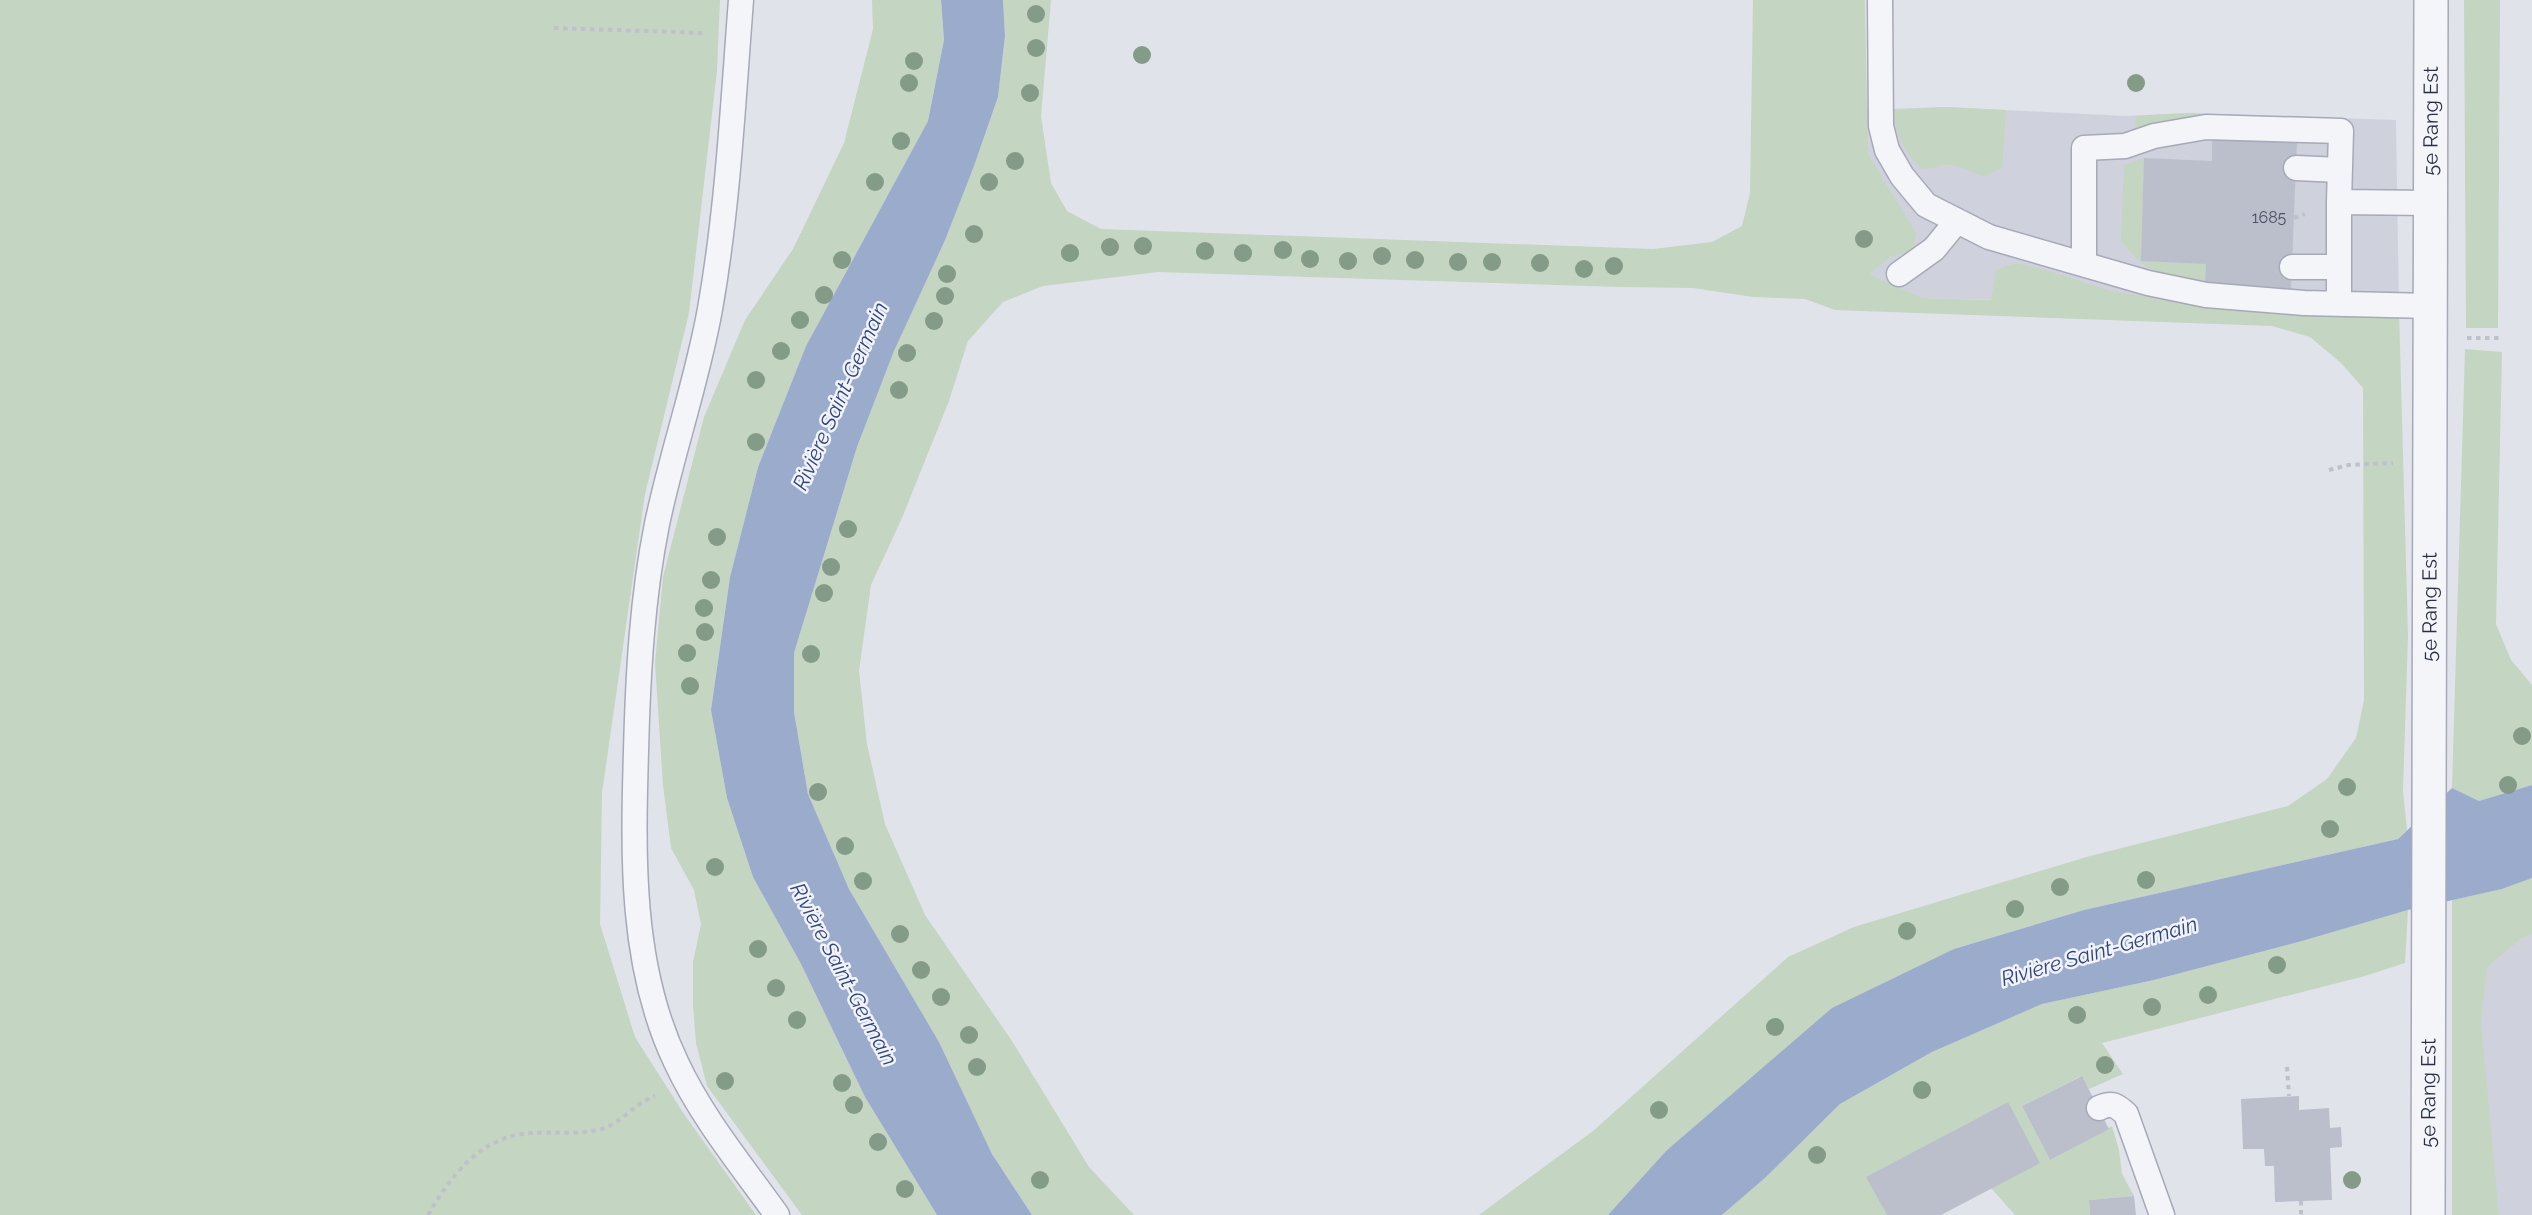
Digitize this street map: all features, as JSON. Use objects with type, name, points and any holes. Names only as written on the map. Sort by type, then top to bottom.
[{"type":"street","name":"5e Rang Est","points":[[2428,1215],[2431,0]]},
{"type":"lane","points":[[741,0],[726,186],[710,308],[690,399],[658,522],[644,597],[638,683],[634,824],[639,924],[646,975],[674,1059],[712,1125],[777,1215]]},
{"type":"lane","points":[[1880,0],[1881,126],[1887,150],[1902,176],[1926,205],[1989,237],[2148,283],[2206,295],[2430,306]]},
{"type":"lane","points":[[2084,264],[2084,148],[2125,146],[2154,136],[2206,127],[2341,131],[2338,303]]},
{"type":"lane","points":[[2296,168],[2340,170]]},
{"type":"lane","points":[[2339,202],[2431,202]]},
{"type":"lane","points":[[1899,274],[1934,249],[1957,221]]},
{"type":"lane","points":[[2292,267],[2338,267]]},
{"type":"lane","points":[[2099,1108],[2110,1103],[2117,1105],[2126,1114],[2162,1215]]},
{"type":"path","points":[[554,28],[738,34]]},
{"type":"path","points":[[2329,470],[2348,465],[2430,461]]},
{"type":"path","points":[[2287,1066],[2289,1096]]},
{"type":"path","points":[[428,1215],[456,1171],[492,1142],[522,1133],[602,1129],[622,1117],[642,1100],[687,1084]]},
{"type":"path","points":[[2301,1201],[2301,1215]]},
{"type":"shaded area","points":[[1945,107],[2126,116],[2187,113],[2396,120],[2399,310],[1922,298],[1824,289],[1831,111]]},
{"type":"shaded area","points":[[2532,934],[2532,1215],[2452,1215],[2452,942],[2519,940]]},
{"type":"green space","points":[[0,0],[720,0],[717,71],[689,313],[645,494],[602,793],[600,924],[635,1037],[684,1114],[756,1215],[0,1215]]},
{"type":"green space","points":[[872,0],[941,0],[944,40],[928,121],[806,346],[758,467],[730,577],[711,710],[727,798],[753,877],[801,964],[865,1097],[937,1215],[802,1215],[707,1086],[696,1043],[693,1005],[693,962],[701,924],[694,890],[671,848],[663,785],[655,663],[663,577],[704,417],[745,320],[793,249],[844,143],[873,29]]},
{"type":"green space","points":[[1003,0],[1051,0],[1041,116],[1051,183],[1067,211],[1101,229],[1653,249],[1712,242],[1742,226],[1750,193],[1753,0],[1865,0],[1868,154],[1916,233],[1913,251],[1892,256],[1870,273],[1873,276],[1922,298],[1991,300],[1996,270],[2015,263],[2049,271],[2111,291],[2198,305],[2399,310],[2408,635],[2403,791],[2407,830],[2398,839],[2084,910],[1954,949],[1736,1092],[1666,1151],[1608,1215],[1479,1215],[1593,1131],[1788,957],[1854,927],[2090,856],[2288,806],[2327,779],[2356,738],[2364,700],[2363,388],[2341,363],[2310,337],[2272,326],[1835,310],[1805,299],[1753,297],[1693,288],[1158,272],[1043,286],[1003,302],[968,341],[949,401],[902,518],[871,585],[859,671],[867,744],[885,824],[925,915],[1012,1041],[1089,1167],[1134,1215],[1032,1215],[992,1154],[939,1042],[849,889],[808,794],[794,712],[794,653],[857,447],[894,351],[974,166],[998,97],[1005,36]]},
{"type":"green space","points":[[2464,0],[2500,0],[2498,328],[2466,328]]},
{"type":"green space","points":[[1945,107],[2006,110],[2002,168],[1983,177],[1951,165],[1922,169],[1915,162],[1901,142],[1893,110]]},
{"type":"green space","points":[[2187,113],[2232,115],[2185,123],[2135,127],[2136,116]]},
{"type":"green space","points":[[2144,158],[2141,261],[2206,264],[2205,285],[2158,272],[2140,261],[2121,241],[2124,165]]},
{"type":"green space","points":[[2465,349],[2502,352],[2496,624],[2511,660],[2532,685],[2532,785],[2479,801],[2452,788]]},
{"type":"green space","points":[[2532,878],[2532,934],[2519,940],[2487,967],[2481,1022],[2499,1215],[2452,1215],[2452,900],[2502,889]]},
{"type":"green space","points":[[2408,910],[2405,963],[2365,976],[2102,1043],[2123,1074],[2089,1089],[2081,1076],[2022,1106],[2050,1160],[2112,1126],[2119,1150],[2122,1174],[2134,1196],[2089,1200],[2090,1215],[2015,1215],[1991,1188],[2008,1102],[1867,1177],[1887,1215],[1722,1215],[1766,1177],[1840,1104],[1932,1052],[2042,1004],[2154,980]]},
{"type":"water","name":"Rivière Saint-Germain","points":[[941,0],[1003,0],[1005,36],[998,97],[945,240],[894,351],[857,447],[794,653],[794,712],[808,794],[849,889],[939,1042],[992,1154],[1032,1215],[937,1215],[865,1097],[801,964],[753,877],[727,798],[711,710],[730,577],[758,467],[806,346],[928,121],[944,40]]},
{"type":"water","name":"Rivière Saint-Germain","points":[[2532,785],[2532,878],[2502,889],[2408,910],[2154,980],[2042,1004],[1932,1052],[1840,1104],[1766,1177],[1722,1215],[1608,1215],[1666,1151],[1832,1008],[1954,949],[2084,910],[2398,839],[2452,788],[2479,801]]},
{"type":"building","points":[[2212,137],[2297,140],[2291,289],[2205,285],[2206,264],[2141,261],[2144,158],[2212,161]]},
{"type":"building","points":[[2082,1076],[2109,1129],[2050,1160],[2022,1106]]},
{"type":"building","points":[[2299,1096],[2299,1110],[2329,1108],[2330,1128],[2341,1127],[2342,1147],[2330,1148],[2332,1200],[2275,1202],[2274,1166],[2265,1166],[2264,1149],[2243,1149],[2241,1099]]},
{"type":"building","points":[[2008,1102],[2040,1163],[1941,1215],[1887,1215],[1866,1177]]},
{"type":"building","points":[[2134,1196],[2136,1215],[2090,1215],[2089,1200]]}]
